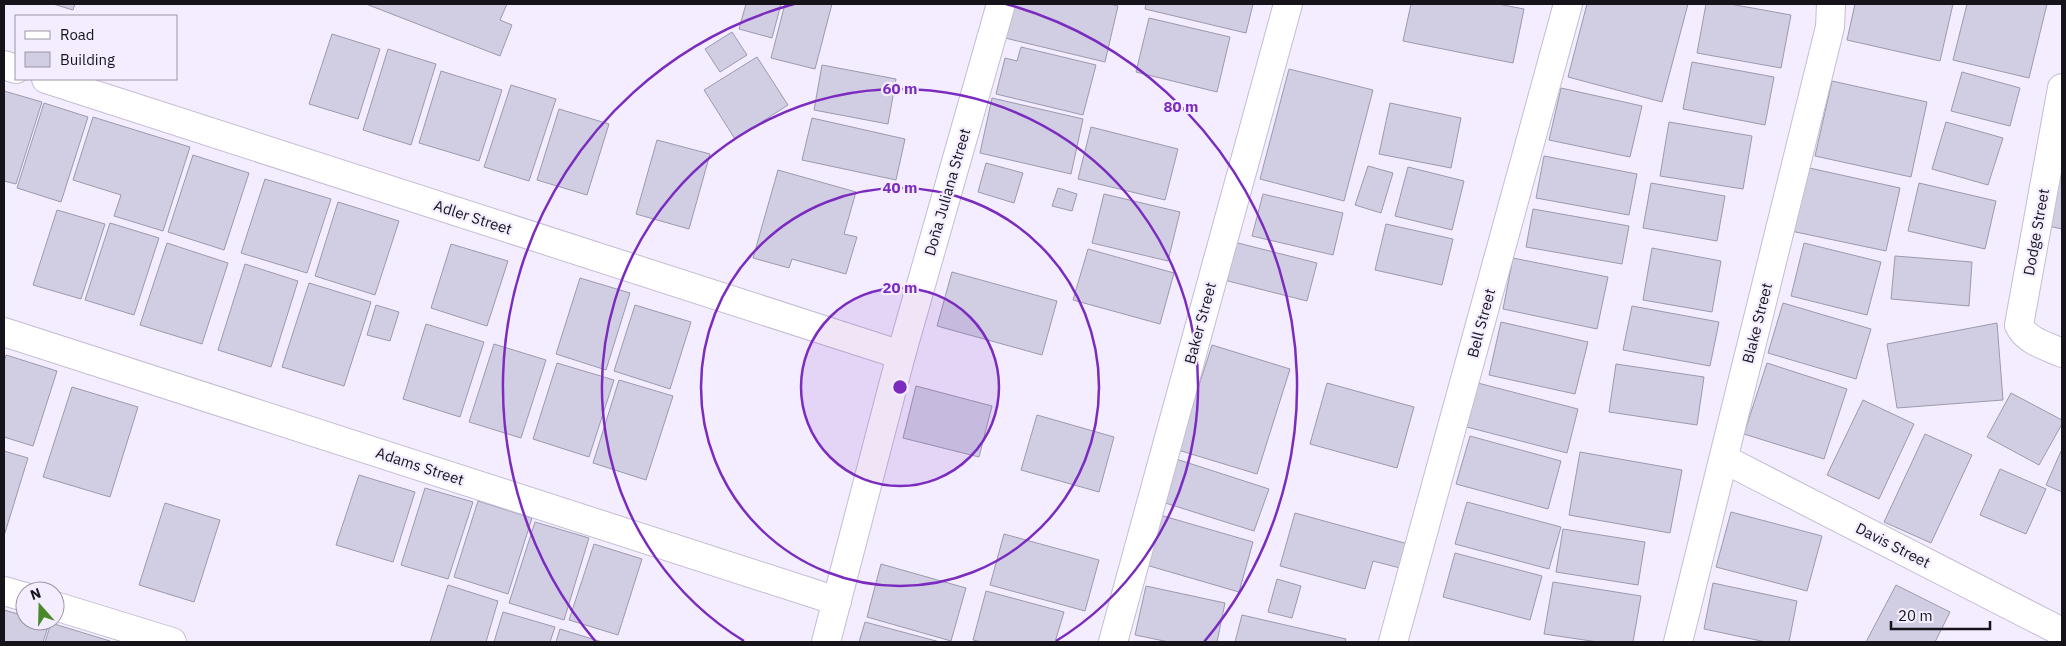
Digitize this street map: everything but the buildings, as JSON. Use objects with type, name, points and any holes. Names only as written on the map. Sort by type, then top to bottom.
[{"type":"street","name":"Doña Juliana Street","points":[[826,642],[901,355],[1001,4]]},
{"type":"street","name":"Baker Street","points":[[1113,642],[1288,4]]},
{"type":"street","name":"Bell Street","points":[[1393,642],[1568,4]]},
{"type":"street","name":"Blake Street","points":[[1678,642],[1830,27],[1830,4]]},
{"type":"street","name":"Adler Street","points":[[49,80],[901,355]]},
{"type":"street","name":"Dodge Street","points":[[2062,88],[2019,325],[2022,332],[2028,337],[2062,353]]},
{"type":"street","name":"Adams Street","points":[[4,332],[837,601]]},
{"type":"street","name":"Davis Street","points":[[1724,459],[2062,632]]},
{"type":"street","points":[[65,609],[172,642]]}]
